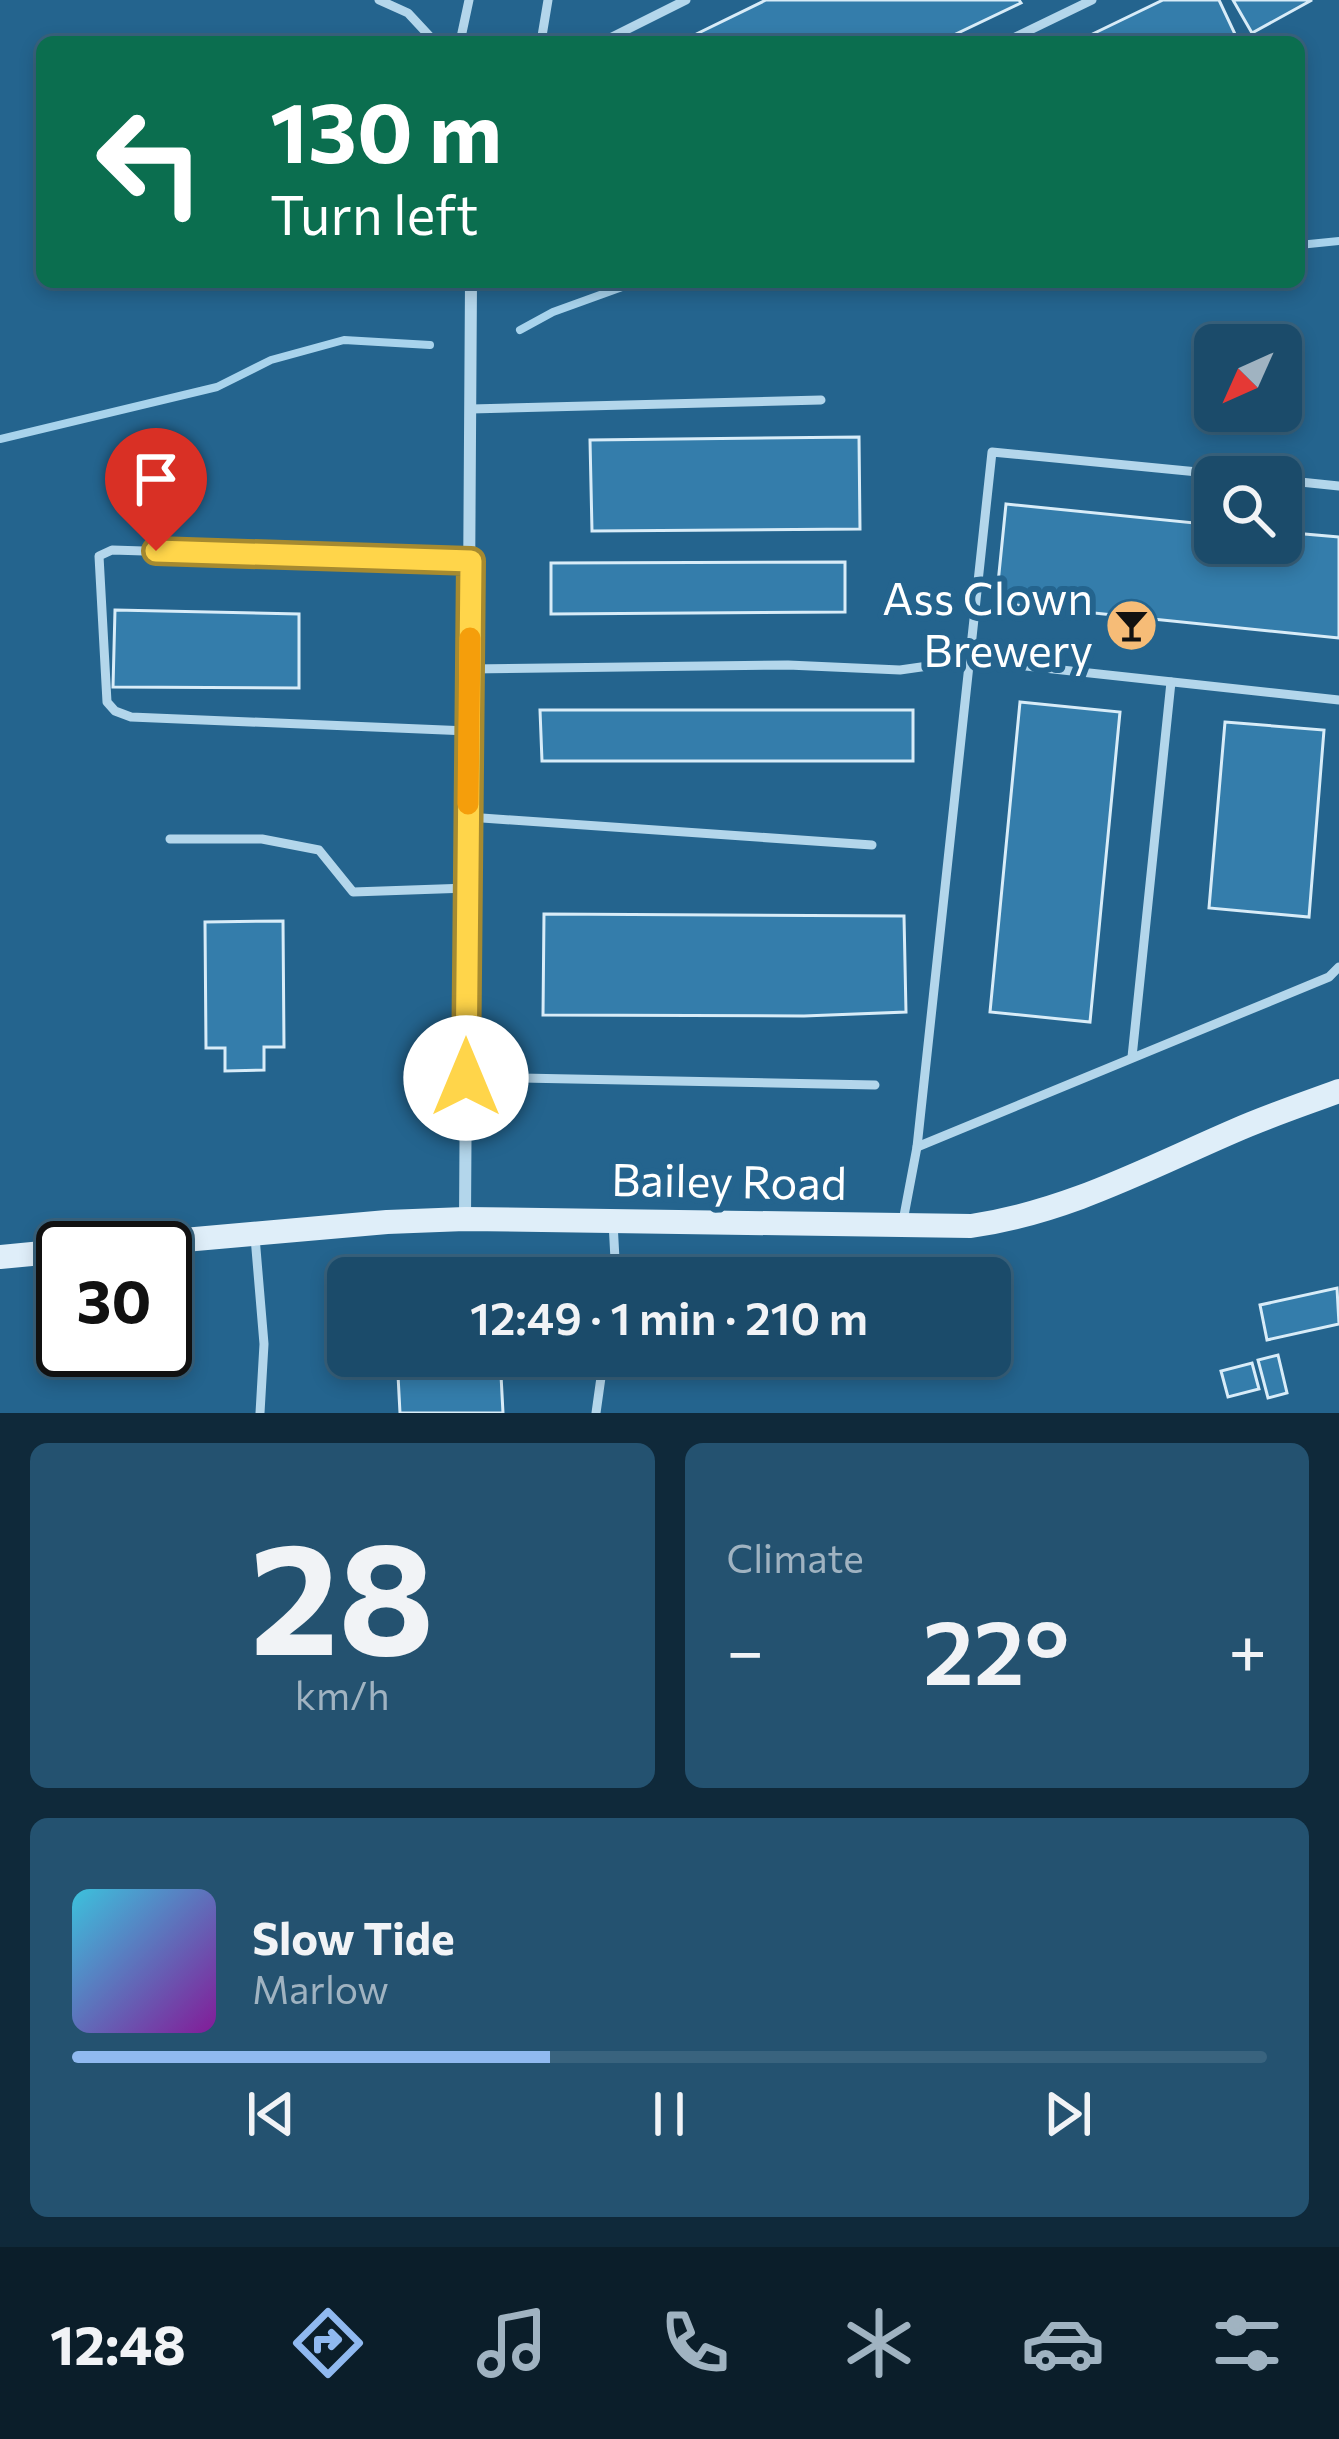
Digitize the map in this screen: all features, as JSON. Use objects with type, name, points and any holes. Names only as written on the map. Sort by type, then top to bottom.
[{"type":"street","points":[[465,1220],[471,288]]},
{"type":"street","name":"Bailey Road","points":[[192,1238],[465,1220],[971,1226],[1039,1214],[1109,1190],[1235,1131],[1339,1091]]},
{"type":"street","points":[[0,1257],[36,1254]]},
{"type":"lane","points":[[379,0],[408,14],[429,36]]},
{"type":"lane","points":[[461,36],[469,0]]},
{"type":"lane","points":[[542,36],[548,0]]},
{"type":"lane","points":[[614,36],[686,0]]},
{"type":"lane","points":[[1017,36],[1092,0]]},
{"type":"lane","points":[[471,409],[821,400]]},
{"type":"lane","points":[[902,1227],[917,1147],[992,452],[1194,472]]},
{"type":"lane","points":[[1302,482],[1339,486]]},
{"type":"lane","points":[[468,731],[131,717],[115,711],[107,702],[99,556],[112,550],[471,561]]},
{"type":"lane","points":[[470,669],[788,665],[900,670],[970,660],[1339,700]]},
{"type":"lane","points":[[1132,1057],[1171,682]]},
{"type":"lane","points":[[468,817],[872,844]]},
{"type":"lane","points":[[170,839],[262,839],[319,850],[353,892],[468,889]]},
{"type":"lane","points":[[917,1147],[1329,977],[1339,967]]},
{"type":"lane","points":[[466,1078],[874,1085]]},
{"type":"lane","points":[[613,1222],[615,1257]]},
{"type":"lane","points":[[255,1232],[264,1344],[260,1413]]},
{"type":"lane","points":[[596,1413],[601,1377]]},
{"type":"building","points":[[766,0],[1021,3],[952,36],[692,36]]},
{"type":"building","points":[[1163,0],[1219,0],[1235,34],[1231,36],[1088,36]]},
{"type":"building","points":[[1233,0],[1312,0],[1252,33]]},
{"type":"building","points":[[859,437],[860,529],[592,531],[590,440]]},
{"type":"building","points":[[1006,504],[1194,523],[1194,564],[1302,564],[1302,534],[1339,537],[1339,638],[996,603]]},
{"type":"building","points":[[845,562],[845,612],[551,614],[551,563]]},
{"type":"building","points":[[115,610],[299,614],[299,688],[113,687]]},
{"type":"building","points":[[1020,702],[1120,712],[1090,1022],[990,1012]]},
{"type":"building","points":[[540,710],[913,710],[913,761],[542,761]]},
{"type":"building","points":[[1225,722],[1324,730],[1309,917],[1209,908]]},
{"type":"building","points":[[544,914],[904,916],[906,1012],[543,1015]]},
{"type":"building","points":[[283,921],[284,1047],[264,1047],[264,1070],[225,1071],[225,1048],[206,1048],[205,922]]},
{"type":"building","points":[[1337,1288],[1339,1324],[1267,1340],[1260,1305]]},
{"type":"building","points":[[1278,1355],[1287,1393],[1268,1398],[1258,1360]]},
{"type":"building","points":[[1252,1363],[1259,1389],[1228,1397],[1221,1371]]},
{"type":"building","points":[[398,1377],[501,1377],[503,1413],[400,1413]]},
{"type":"waterway","points":[[1305,244],[1339,241]]},
{"type":"waterway","points":[[520,330],[553,312],[619,288]]},
{"type":"waterway","points":[[0,439],[217,387],[271,360],[344,340],[430,345]]},
{"type":"slow traffic","points":[[468,804],[470,638]]},
{"type":"place","name":"Ass Clown Brewery","points":[[1132,625]]},
{"type":"route","points":[[156,551],[471,561],[466,1078]]}]
